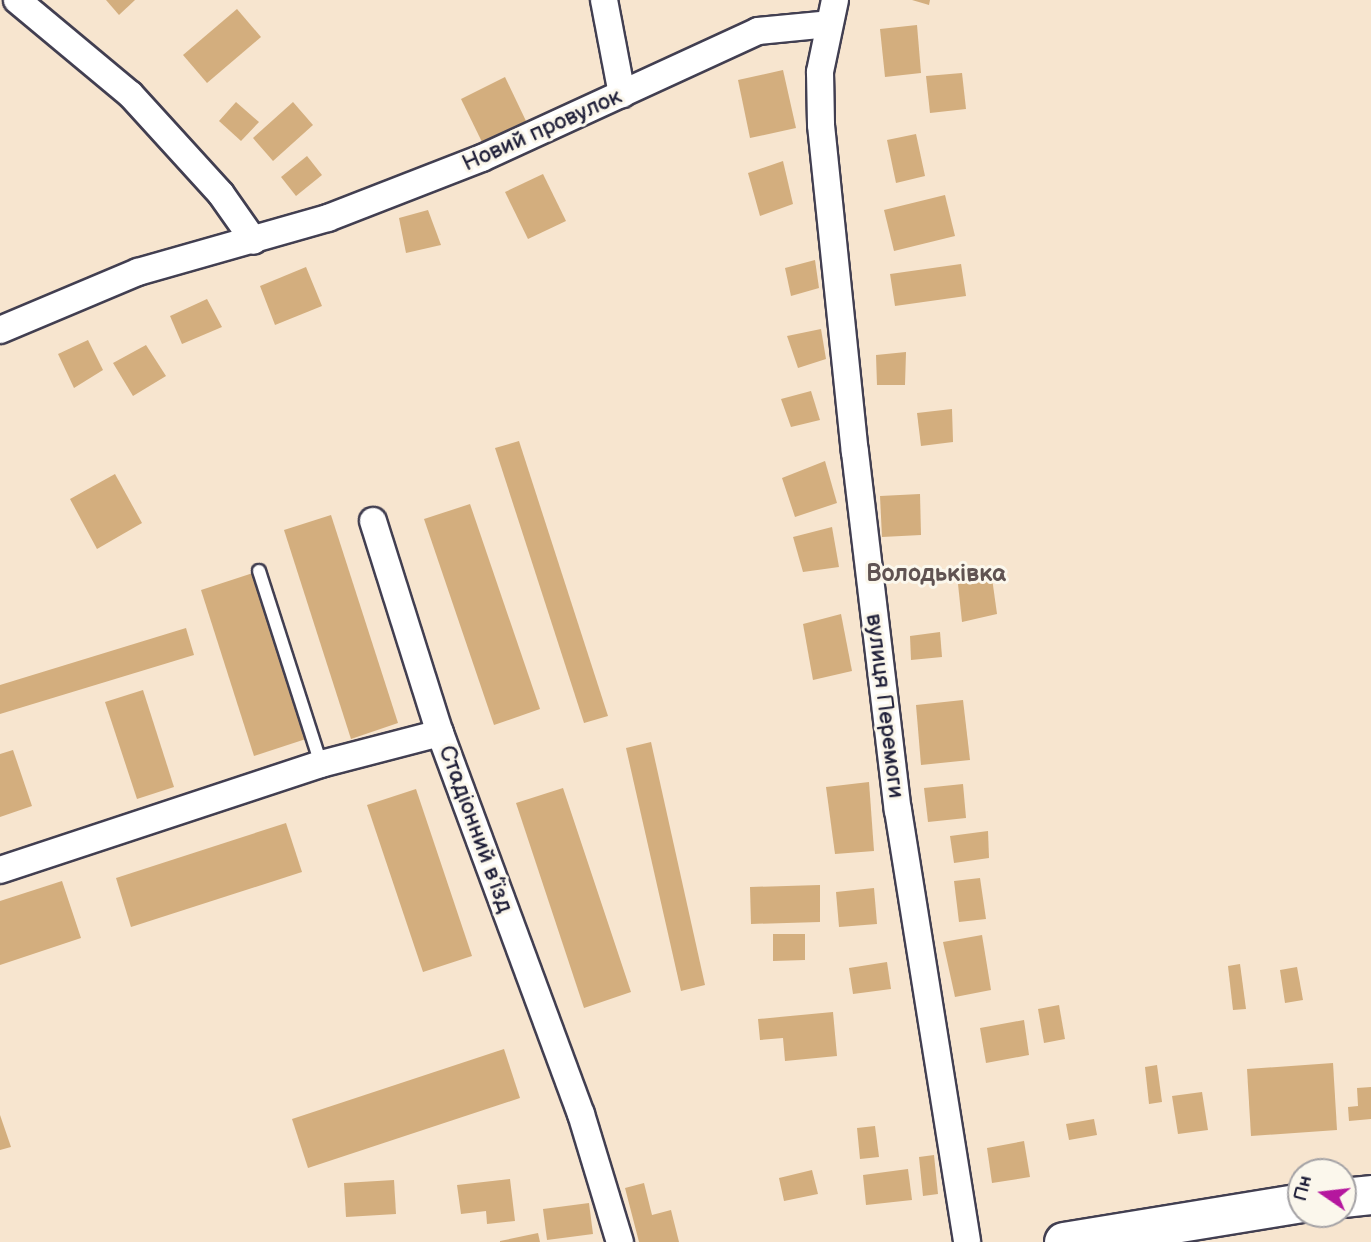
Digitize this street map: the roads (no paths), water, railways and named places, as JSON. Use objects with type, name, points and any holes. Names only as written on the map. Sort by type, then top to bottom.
[{"type":"main road","points":[[1064,1242],[1287,1205]]},
{"type":"street","points":[[17,0],[130,94],[222,194],[254,241]]},
{"type":"street","points":[[604,0],[622,94]]},
{"type":"street","name":"Новий провулок","points":[[0,330],[138,272],[328,218],[494,154],[758,31],[832,12]]},
{"type":"street","name":"вулиця Перемоги","points":[[832,12],[820,72],[821,125],[873,614],[898,810],[967,1242]]},
{"type":"street","points":[[373,522],[440,733]]},
{"type":"street","name":"Стадіонний в’їзд","points":[[0,870],[321,764],[440,733],[581,1114],[620,1242]]},
{"type":"lane","points":[[259,571],[321,764]]},
{"type":"district","name":"Володьківка","points":[[936,574]]}]
